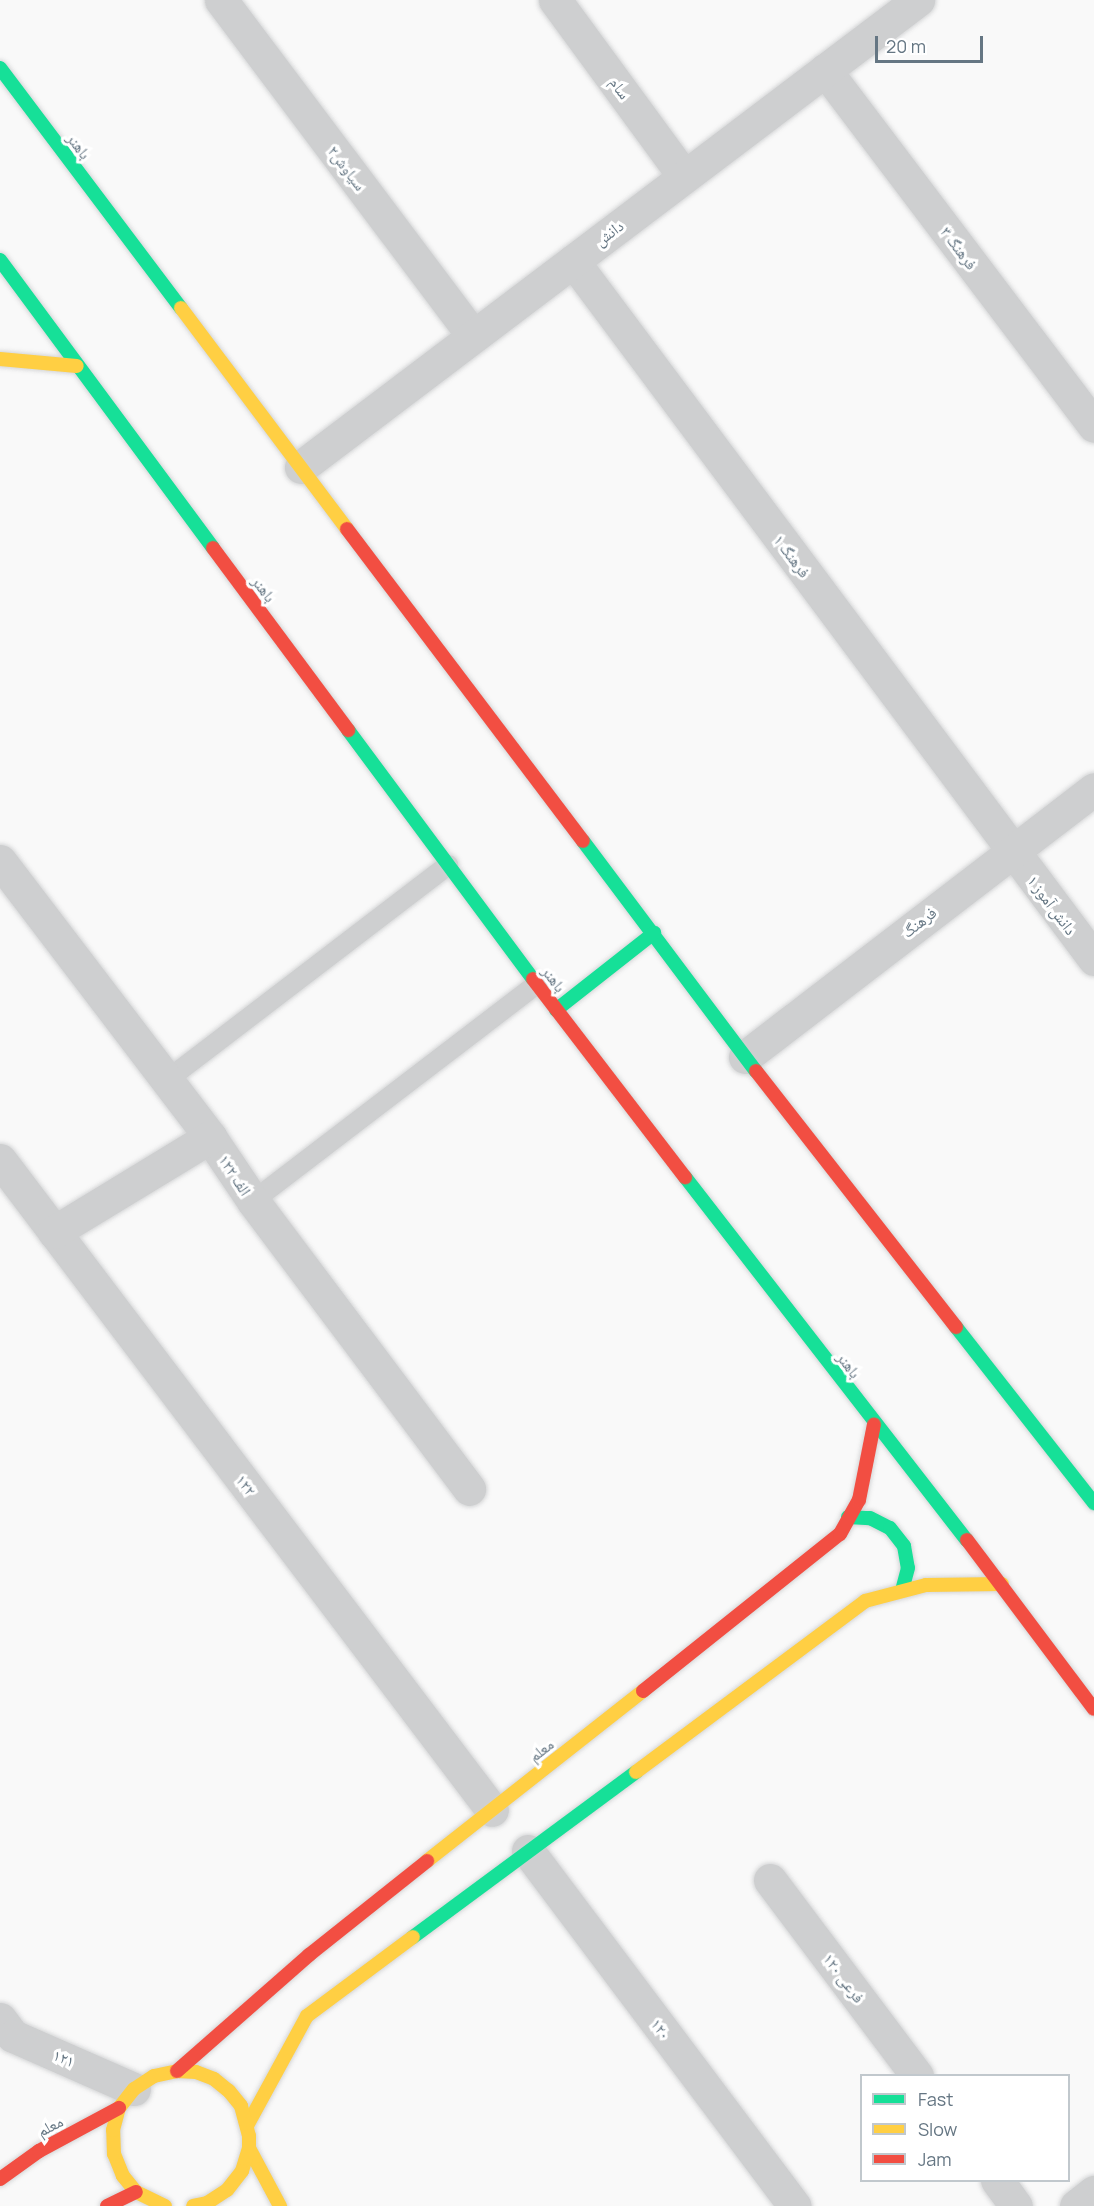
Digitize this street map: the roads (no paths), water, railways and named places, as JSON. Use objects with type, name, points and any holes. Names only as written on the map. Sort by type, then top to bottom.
[{"type":"main road","name":"باهنر","points":[[0,68],[654,933],[745,1057],[1094,1503]]},
{"type":"main road","name":"باهنر","points":[[0,260],[556,1010],[874,1424],[1002,1584],[1094,1709]]},
{"type":"main road","points":[[0,359],[77,366]]},
{"type":"main road","points":[[556,1010],[654,933]]},
{"type":"main road","name":"معلم","points":[[0,2179],[39,2151],[127,2098],[154,2076],[177,2071],[309,1955],[840,1534],[859,1500],[874,1424]]},
{"type":"main road","points":[[848,1517],[870,1518],[890,1528],[904,1546],[908,1568],[902,1590]]},
{"type":"main road","points":[[248,2124],[307,2016],[865,1601],[926,1585],[1002,1584]]},
{"type":"main road","points":[[177,2071],[196,2072],[214,2079],[230,2091],[241,2106],[248,2124],[249,2148],[242,2171],[228,2190],[207,2203],[193,2206]]},
{"type":"main road","points":[[127,2098],[113,2130],[114,2154],[123,2176],[136,2192],[165,2206]]},
{"type":"main road","points":[[249,2148],[279,2206]]},
{"type":"main road","points":[[107,2206],[136,2192]]},
{"type":"street","name":"سیاوش۲","points":[[220,0],[474,336]]},
{"type":"street","name":"سام","points":[[555,0],[684,176]]},
{"type":"street","name":"دانش","points":[[300,467],[825,70],[899,5]]},
{"type":"street","name":"فرهنگ ۳","points":[[825,70],[1094,426]]},
{"type":"street","name":"فرهنگ ۱","points":[[573,261],[1011,850]]},
{"type":"street","name":"فرهنگ","points":[[745,1057],[1011,850],[1094,789]]},
{"type":"street","name":"دانش آموز ۱","points":[[1011,850],[1094,959]]},
{"type":"street","name":"۱۲۲ الف","points":[[0,861],[210,1137],[253,1201],[470,1489]]},
{"type":"street","points":[[54,1232],[210,1137]]},
{"type":"street","name":"۱۲۲","points":[[0,1160],[492,1810]]},
{"type":"street","name":"۱۲۰","points":[[528,1851],[795,2206]]},
{"type":"street","name":"۱۲۰ فرعی","points":[[770,1880],[916,2074]]},
{"type":"street","name":"۱۲۱","points":[[0,2019],[13,2036],[127,2098]]},
{"type":"street","points":[[998,2182],[1016,2206]]},
{"type":"street","points":[[1076,2206],[1094,2192]]},
{"type":"lane","points":[[167,1080],[448,865]]},
{"type":"lane","points":[[253,1201],[537,984]]}]
